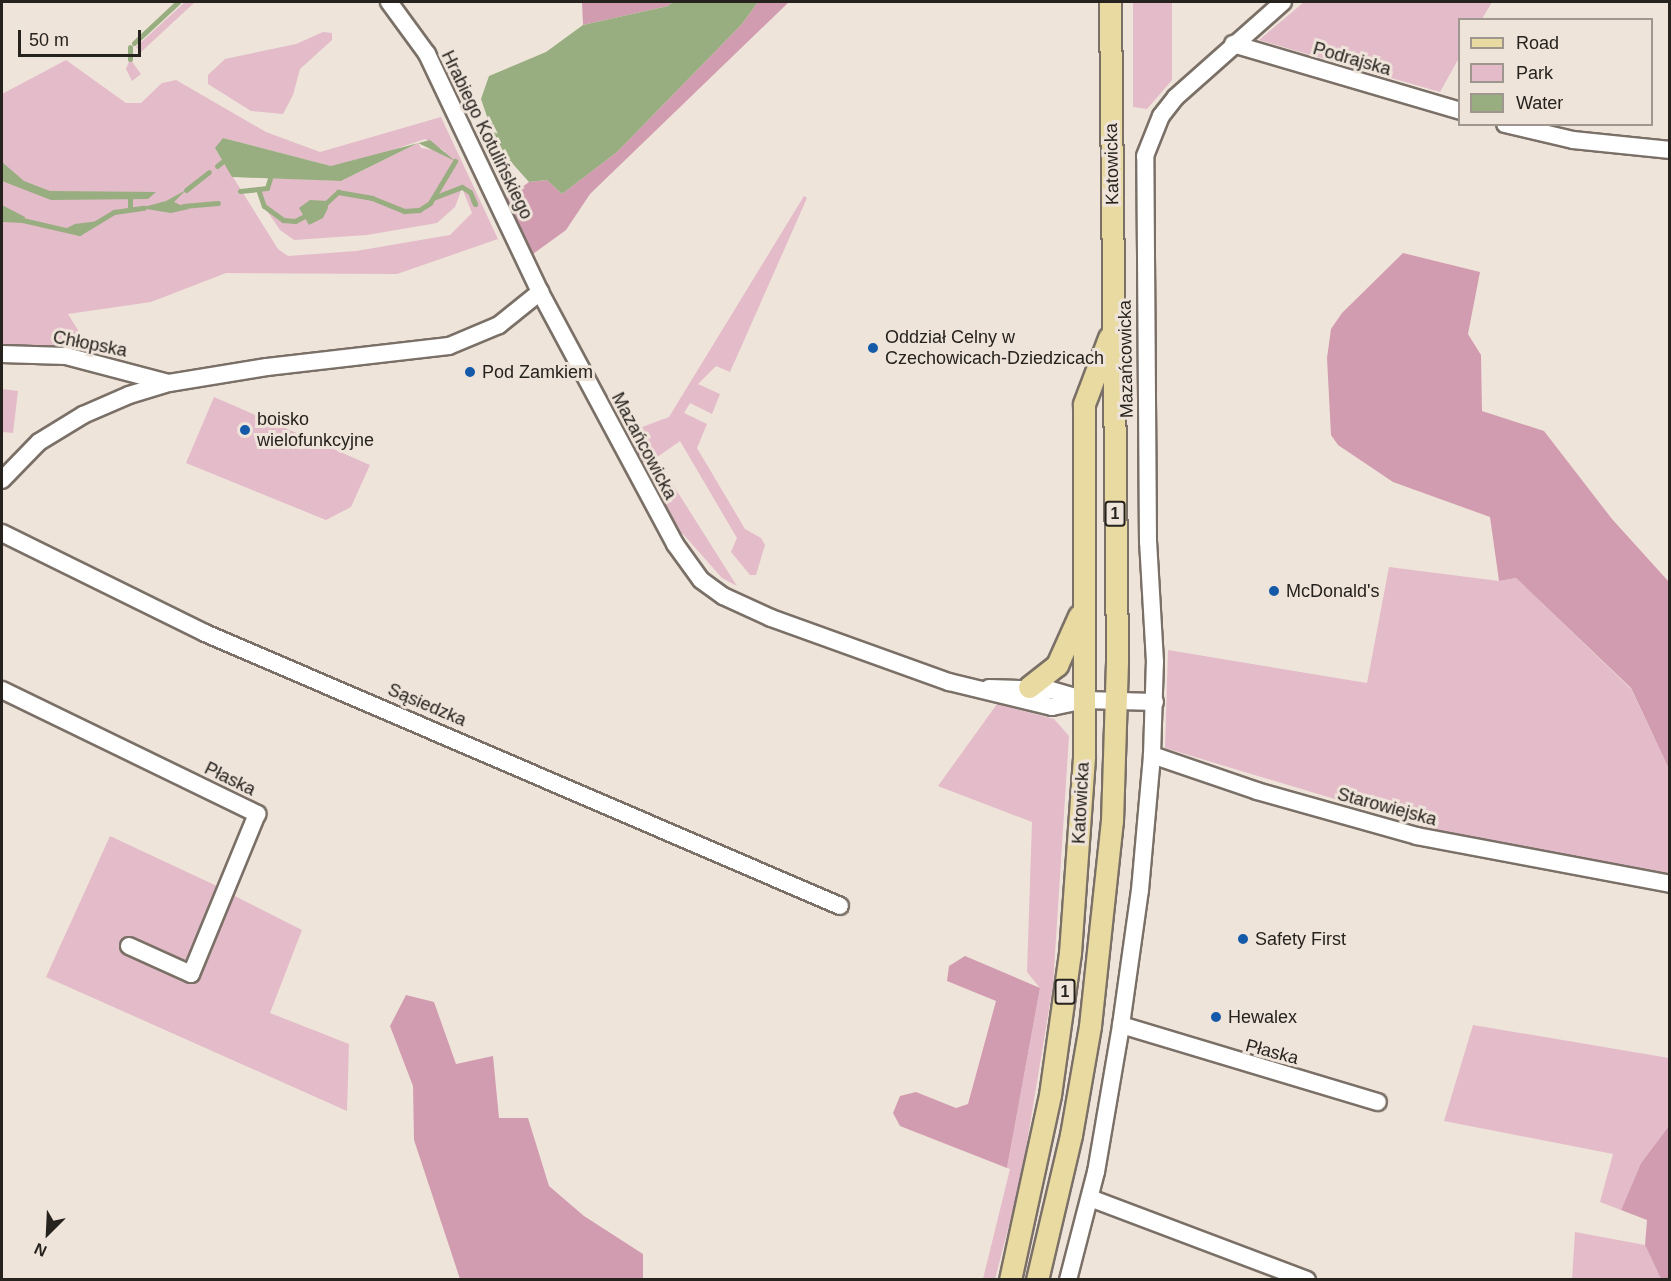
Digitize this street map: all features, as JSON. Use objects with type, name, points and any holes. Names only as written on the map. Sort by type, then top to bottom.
[{"type":"main road","name":"Katowicka","points":[[1037,1280],[1071,1135],[1090,1026],[1112,821],[1116,701],[1110,2]]},
{"type":"main road","name":"Katowicka","points":[[1010,1280],[1050,1095],[1070,953],[1080,830],[1085,700],[1084,404],[1114,326]]},
{"type":"main road","points":[[1029,687],[1056,665],[1084,605]]},
{"type":"street","name":"Hrabiego Kotulińskiego","points":[[389,2],[414,32],[431,63],[540,292]]},
{"type":"street","name":"Mazańcowicka","points":[[540,292],[675,544],[702,580],[723,596],[771,618],[920,673],[1052,707],[1085,700],[1155,702],[1148,542],[1145,156],[1161,116],[1233,44],[1282,2]]},
{"type":"street","name":"Podrajska","points":[[1233,44],[1458,110]]},
{"type":"street","points":[[1514,126],[1573,140],[1670,150]]},
{"type":"street","points":[[2,480],[39,442],[83,415],[169,383],[267,367],[449,346],[499,326],[540,292]]},
{"type":"street","name":"Chłopska","points":[[2,354],[66,356],[169,383]]},
{"type":"street","name":"Sąsiedzka","points":[[2,533],[205,633],[840,906]]},
{"type":"street","name":"Mazańcowicka","points":[[976,688],[1029,687],[1062,691],[1085,700]]},
{"type":"street","name":"Płaska","points":[[2,690],[257,814],[191,974],[129,946]]},
{"type":"street","points":[[1068,1280],[1090,1198],[1121,1025],[1140,890],[1155,702]]},
{"type":"street","name":"Starowiejska","points":[[1152,755],[1257,791],[1417,836],[1670,884]]},
{"type":"street","name":"Płaska","points":[[1121,1025],[1378,1102]]},
{"type":"street","points":[[1090,1198],[1307,1280]]},
{"type":"green space","points":[[185,2],[195,2],[141,52],[136,47]]},
{"type":"green space","points":[[1133,2],[1172,2],[1172,80],[1147,109],[1133,107]]},
{"type":"green space","points":[[1304,2],[1492,2],[1483,18],[1458,18],[1458,60],[1440,92],[1259,40]]},
{"type":"green space","points":[[323,32],[332,33],[332,40],[300,69],[293,95],[283,114],[251,111],[208,84],[208,75],[225,59],[296,44]]},
{"type":"green space","points":[[130,59],[141,74],[132,81],[126,69]]},
{"type":"green space","points":[[66,60],[126,103],[141,103],[162,83],[176,80],[266,132],[320,152],[441,117],[498,239],[397,274],[226,273],[151,302],[68,314],[94,356],[2,348],[2,94]],"holes":[[[223,138],[331,166],[351,164],[425,139],[446,152],[421,148],[418,143],[341,181],[270,178],[267,188],[258,189],[261,202],[280,230],[294,240],[367,235],[437,223],[455,207],[462,188],[472,213],[450,235],[356,251],[288,256],[278,249],[216,150]]]},
{"type":"green space","points":[[804,196],[807,198],[730,372],[716,366],[698,384],[720,394],[712,414],[690,403],[684,413],[707,424],[697,448],[745,529],[761,538],[765,545],[756,575],[750,575],[731,552],[737,538],[680,441],[656,458],[737,586],[722,578],[683,534],[678,535],[626,433],[669,417]]},
{"type":"green space","points":[[2,389],[18,391],[13,433],[2,432]]},
{"type":"green space","name":"boisko wielofunkcyjne","points":[[214,397],[370,465],[351,507],[326,520],[186,463]]},
{"type":"green space","points":[[1389,567],[1499,581],[1516,578],[1631,689],[1669,769],[1669,874],[1441,831],[1165,748],[1168,650],[1367,683]]},
{"type":"green space","points":[[997,704],[1054,719],[1069,736],[1053,985],[1021,1179],[995,1279],[983,1279],[1010,1169],[1007,1168],[1040,988],[1027,972],[1032,822],[938,786]]},
{"type":"green space","points":[[110,836],[219,887],[187,965],[126,937],[122,948],[194,983],[231,894],[302,930],[270,1013],[349,1044],[347,1111],[46,977]]},
{"type":"green space","points":[[1473,1025],[1669,1058],[1669,1126],[1641,1163],[1621,1210],[1600,1202],[1613,1154],[1444,1121]]},
{"type":"green space","points":[[1575,1232],[1645,1245],[1661,1279],[1572,1280]]},
{"type":"shaded area","points":[[582,2],[673,2],[668,6],[583,25]]},
{"type":"shaded area","points":[[758,2],[789,2],[590,194],[566,230],[533,254],[506,199],[529,182],[547,180],[562,194],[617,152],[742,24]]},
{"type":"shaded area","points":[[1403,253],[1480,272],[1468,334],[1481,355],[1482,411],[1544,431],[1612,519],[1669,582],[1669,769],[1631,688],[1516,578],[1499,581],[1490,517],[1393,482],[1338,445],[1331,435],[1327,358],[1331,329],[1342,313]]},
{"type":"shaded area","points":[[965,956],[1040,988],[1007,1168],[900,1126],[893,1113],[900,1096],[916,1092],[956,1108],[968,1104],[996,1001],[947,981],[949,966]]},
{"type":"shaded area","points":[[406,995],[434,1002],[456,1064],[493,1056],[499,1118],[528,1118],[549,1186],[584,1216],[643,1254],[643,1279],[460,1279],[414,1140],[413,1086],[390,1026]]},
{"type":"shaded area","points":[[1669,1126],[1669,1279],[1661,1279],[1645,1245],[1647,1220],[1621,1210],[1641,1163]]},
{"type":"water","points":[[673,2],[758,2],[742,24],[617,152],[562,194],[547,180],[529,182],[497,146],[481,99],[489,76],[546,52],[583,25],[668,6]]},
{"type":"water","points":[[223,138],[331,166],[417,143],[341,181],[232,177],[215,148]]},
{"type":"water","points":[[430,140],[455,161],[418,143]]},
{"type":"water","points":[[2,162],[24,181],[50,191],[156,192],[148,199],[51,200],[2,181]]},
{"type":"water","points":[[186,190],[174,202],[189,209],[171,213],[140,208],[166,201]]},
{"type":"water","points":[[310,200],[328,201],[328,208],[323,218],[309,225],[299,208]]},
{"type":"water","points":[[2,205],[25,217],[24,223],[2,222]]},
{"type":"water","points":[[99,221],[79,233],[63,230],[75,224]]},
{"type":"waterway","points":[[134,43],[178,2]]},
{"type":"waterway","points":[[130,47],[130,59]]},
{"type":"waterway","points":[[325,204],[338,192],[372,198],[404,211],[419,210],[430,203],[455,161]]},
{"type":"waterway","points":[[217,166],[222,162]]},
{"type":"waterway","points":[[186,190],[209,172]]},
{"type":"waterway","points":[[258,189],[267,188],[270,178]]},
{"type":"waterway","points":[[433,198],[462,187],[470,192],[475,204],[473,200]]},
{"type":"waterway","points":[[240,191],[258,189],[264,206],[283,220],[295,221],[309,214]]},
{"type":"waterway","points":[[130,197],[130,209]]},
{"type":"waterway","points":[[183,206],[218,203]]},
{"type":"waterway","points":[[18,219],[79,233],[114,212],[144,208]]},
{"type":"place","name":"Oddział Celny w Czechowicach-Dziedzicach","points":[[873,348]]},
{"type":"place","name":"Pod Zamkiem","points":[[470,372]]},
{"type":"place","name":"boisko wielofunkcyjne","points":[[245,430]]},
{"type":"place","name":"McDonald's","points":[[1274,591]]},
{"type":"place","name":"Safety First","points":[[1243,939]]},
{"type":"place","name":"Hewalex","points":[[1216,1017]]}]
